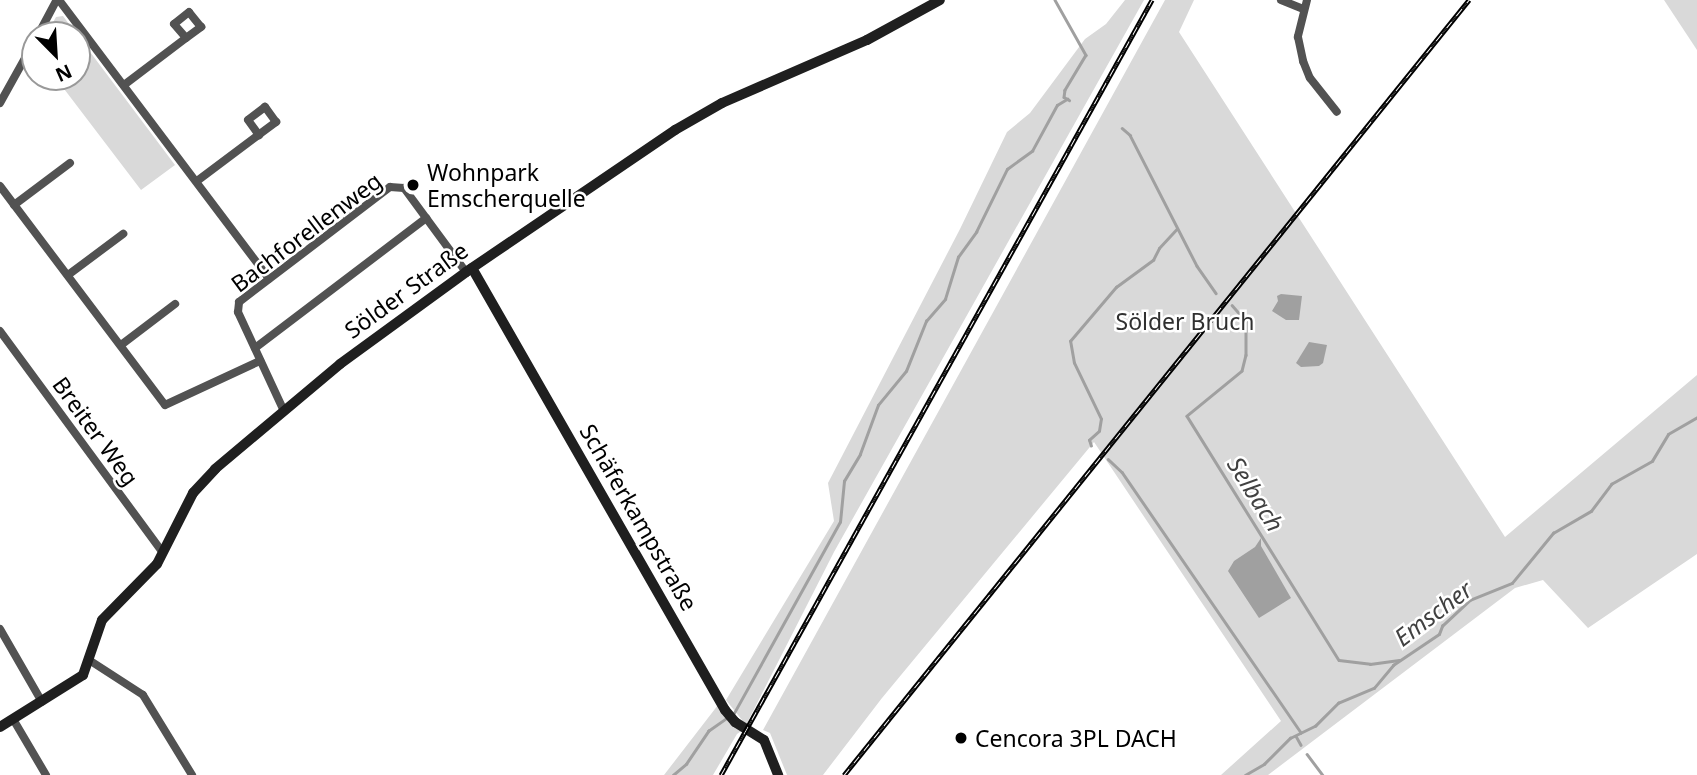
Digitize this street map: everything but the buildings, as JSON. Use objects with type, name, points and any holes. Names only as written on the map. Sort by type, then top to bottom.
[{"type":"street","points":[[46,21],[58,0],[269,279]]},
{"type":"street","name":"Sölder Straße","points":[[0,727],[78,680],[89,660],[102,620],[149,572],[163,552],[193,493],[215,469],[284,409],[469,270],[675,130],[722,103],[867,40],[940,0]]},
{"type":"street","points":[[1281,0],[1305,4],[1298,37],[1303,61],[1310,78],[1336,112]]},
{"type":"street","points":[[124,85],[186,38]]},
{"type":"street","points":[[0,103],[21,65]]},
{"type":"street","points":[[197,181],[259,135]]},
{"type":"street","points":[[14,205],[69,163]]},
{"type":"street","points":[[0,186],[165,405],[260,360]]},
{"type":"street","name":"Bachforellenweg","points":[[284,409],[238,306],[269,279],[390,187],[404,188],[469,270]]},
{"type":"street","points":[[255,348],[426,218]]},
{"type":"street","points":[[68,275],[123,234]]},
{"type":"street","name":"Schäferkampstraße","points":[[469,270],[725,710],[735,722],[764,740],[778,775]]},
{"type":"street","points":[[121,345],[176,304]]},
{"type":"street","name":"Breiter Weg","points":[[0,331],[163,552]]},
{"type":"street","points":[[0,629],[42,702]]},
{"type":"street","points":[[89,660],[143,695],[192,775]]},
{"type":"street","points":[[13,719],[46,775]]},
{"type":"green space","points":[[1125,0],[1144,0],[834,552],[746,725],[726,700],[834,521],[828,483],[960,229],[1007,132],[1030,113],[1085,39],[1106,24]]},
{"type":"green space","name":"Sölder Bruch","points":[[1165,0],[1194,0],[1179,32],[1505,537],[1697,375],[1697,554],[1588,628],[1543,580],[1515,588],[1268,775],[1221,775],[1281,721],[1094,442],[882,698],[823,775],[787,775],[770,733],[763,730]]},
{"type":"green space","points":[[1664,0],[1697,0],[1697,50]]},
{"type":"green space","points":[[63,16],[67,21],[54,21],[56,17]]},
{"type":"green space","points":[[91,53],[175,165],[141,190],[66,91],[91,91]]},
{"type":"green space","points":[[718,705],[743,730],[737,734],[713,775],[664,775]]},
{"type":"shaded area","points":[[1277,296],[1302,296],[1299,320],[1286,320],[1272,311],[1278,301]]},
{"type":"shaded area","points":[[1309,342],[1327,345],[1323,363],[1319,366],[1301,367],[1296,363]]},
{"type":"shaded area","points":[[1261,538],[1261,546],[1291,598],[1259,618],[1228,571],[1234,561],[1255,547]]},
{"type":"waterway","name":"Selbach","points":[[1055,0],[1086,55],[1065,90],[1064,97],[1069,100]]},
{"type":"waterway","points":[[734,713],[840,522],[844,481],[860,454],[878,405],[906,371],[926,321],[945,299],[958,257],[976,232],[1007,169],[1032,151],[1057,105],[1067,99]]},
{"type":"waterway","name":"Selbach","points":[[1122,128],[1130,135],[1197,266],[1216,293]]},
{"type":"waterway","points":[[1091,446],[1089,440],[1099,431],[1101,419],[1074,363],[1070,341],[1116,287],[1153,260],[1159,248],[1177,229]]},
{"type":"waterway","name":"Selbach","points":[[1232,305],[1246,321],[1246,355],[1242,371],[1187,416],[1339,660],[1370,664],[1399,660]]},
{"type":"waterway","name":"Emscher","points":[[1245,775],[1264,764],[1290,738],[1315,726],[1338,703],[1374,688],[1393,665],[1439,634],[1442,626],[1470,600],[1512,583],[1553,533],[1591,511],[1611,484],[1652,461],[1668,434],[1697,417]]},
{"type":"waterway","points":[[1108,459],[1122,472],[1301,732]]},
{"type":"waterway","points":[[673,775],[686,764],[708,731],[725,719]]},
{"type":"waterway","points":[[1296,736],[1301,745]]},
{"type":"waterway","points":[[1307,754],[1323,775]]},
{"type":"railway","points":[[721,775],[1152,0]]},
{"type":"railway","points":[[844,775],[1469,0]]},
{"type":"place","name":"Wohnpark Emscherquelle","points":[[413,185]]},
{"type":"place","name":"Cencora 3PL DACH","points":[[961,738]]}]
